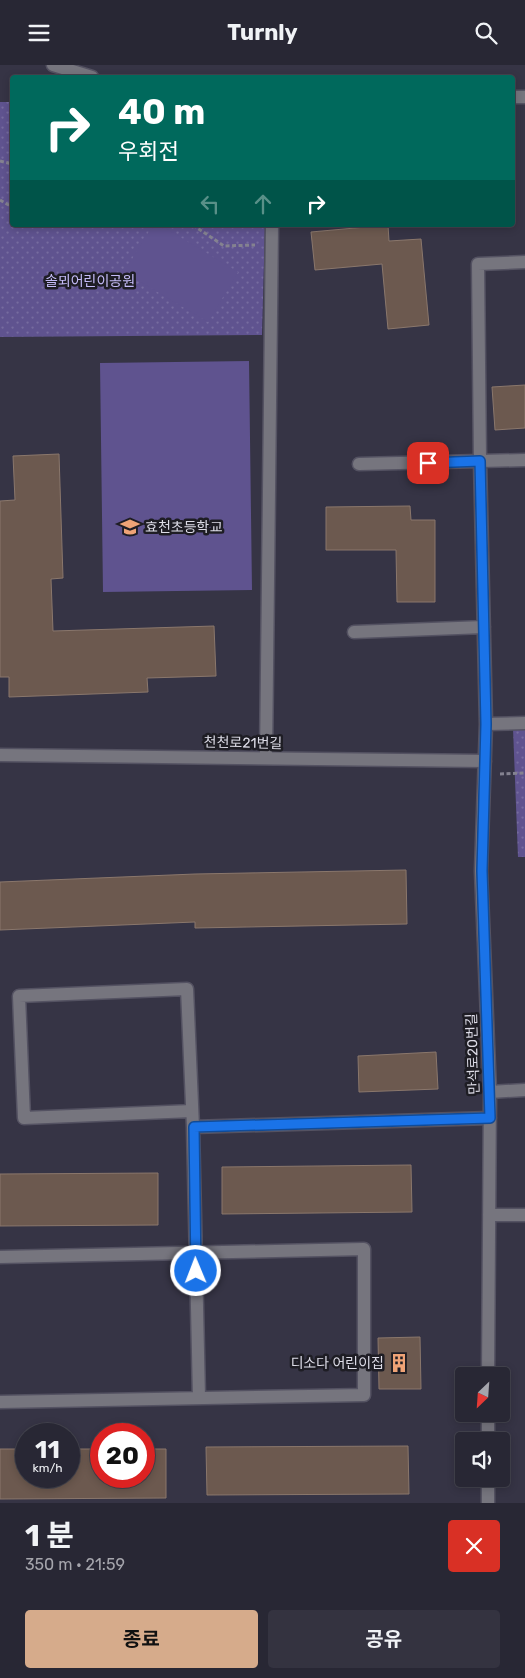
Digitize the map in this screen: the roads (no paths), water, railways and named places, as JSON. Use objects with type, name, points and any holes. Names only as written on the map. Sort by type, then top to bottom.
[{"type":"street","points":[[53,65],[86,75]]},
{"type":"street","points":[[266,758],[272,227]]},
{"type":"street","name":"만석로20번길","points":[[488,1367],[490,1092],[482,871],[486,724],[478,264],[525,262]]},
{"type":"street","points":[[359,465],[525,460]]},
{"type":"street","points":[[354,632],[484,627]]},
{"type":"street","points":[[486,724],[525,723]]},
{"type":"street","name":"천천로21번길","points":[[0,755],[266,758],[485,768]]},
{"type":"street","points":[[192,1111],[24,1118],[19,996],[187,989],[194,1127],[198,1397]]},
{"type":"street","points":[[490,1092],[525,1090]]},
{"type":"street","points":[[194,1127],[490,1118]]},
{"type":"street","points":[[489,1215],[525,1215]]},
{"type":"street","points":[[0,1257],[364,1249],[364,1395],[0,1401]]},
{"type":"street","points":[[488,1487],[488,1503]]},
{"type":"place","name":"효천초등학교","points":[[130,527]]},
{"type":"place","name":"디소다 어린이집","points":[[399,1363]]},
{"type":"park label","name":"솔뫼어린이공원","points":[[90,281]]}]
